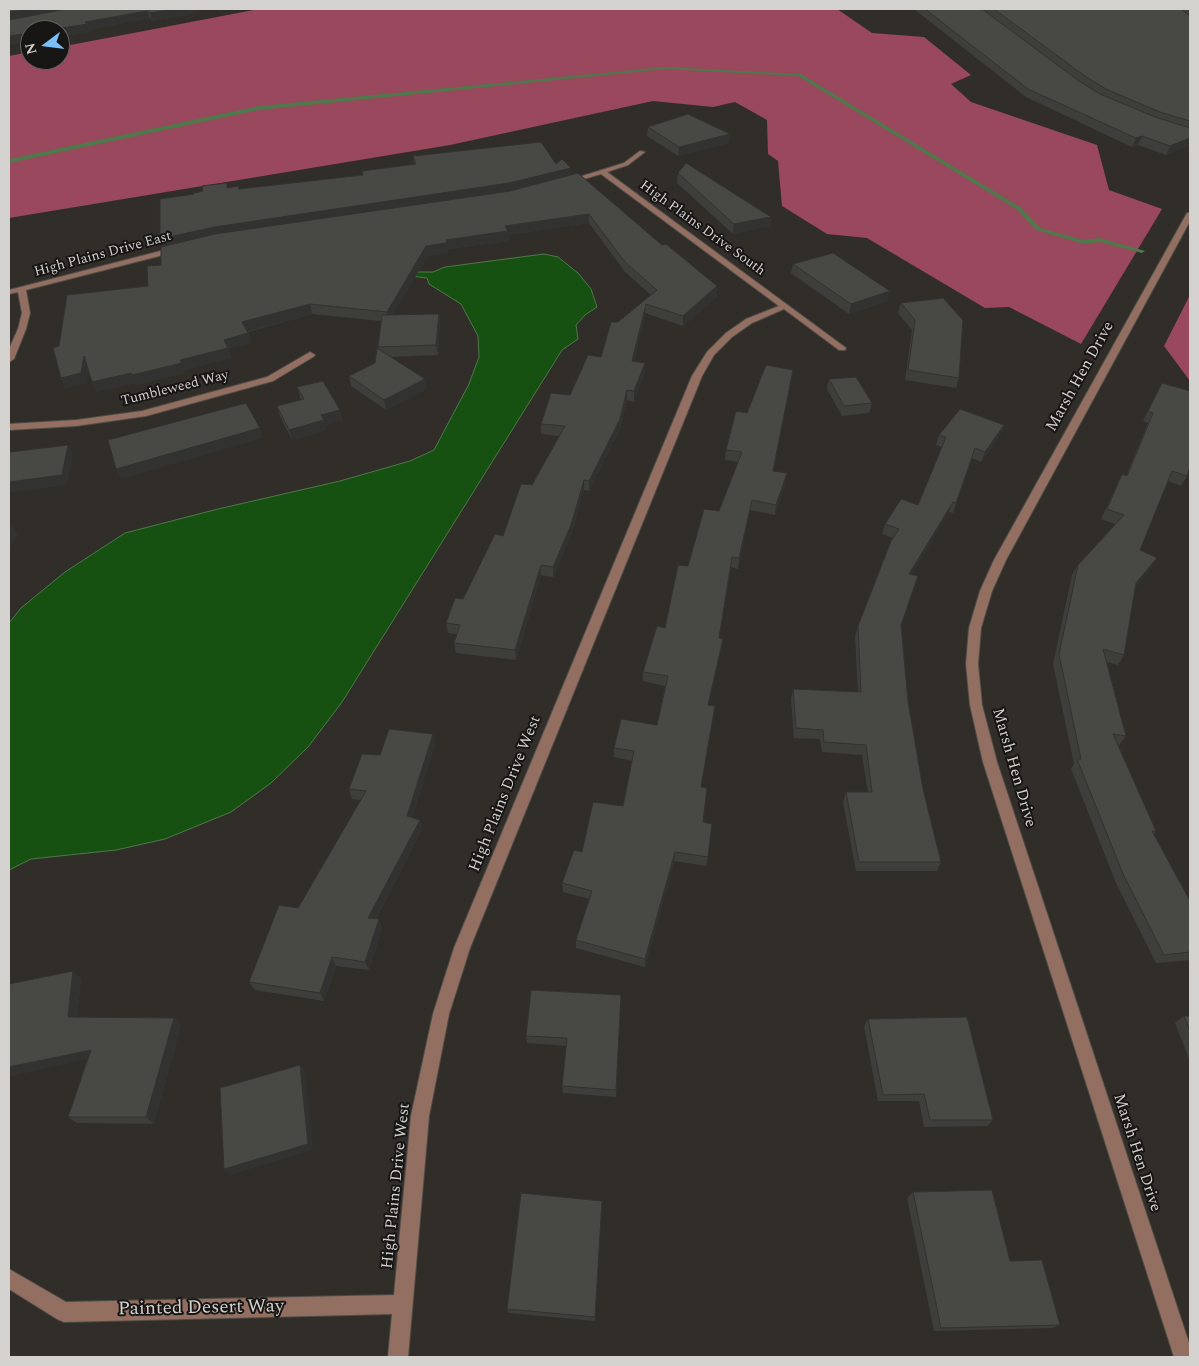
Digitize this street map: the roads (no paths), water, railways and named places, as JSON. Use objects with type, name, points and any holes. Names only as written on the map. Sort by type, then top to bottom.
[{"type":"street","points":[[560,184],[626,164],[642,152]]},
{"type":"street","name":"High Plains Drive South","points":[[603,172],[842,348]]},
{"type":"street","name":"Marsh Hen Drive","points":[[1184,1357],[990,762],[976,705],[972,664],[975,628],[986,591],[1000,560],[1190,216]]},
{"type":"street","name":"High Plains Drive East","points":[[9,292],[183,247]]},
{"type":"street","points":[[9,358],[22,329],[26,313],[22,289]]},
{"type":"street","name":"High Plains Drive West","points":[[398,1357],[420,1116],[440,1014],[462,948],[698,376],[710,354],[729,335],[748,321],[786,306]]},
{"type":"street","name":"Tumbleweed Way","points":[[9,427],[76,423],[162,409],[270,378],[310,355]]},
{"type":"street","name":"Painted Desert Way","points":[[9,1278],[64,1312],[403,1304]]},
{"type":"waterway","points":[[9,161],[259,108],[665,68],[799,75],[1018,208],[1038,229],[1084,242],[1100,240],[1142,251]]}]
